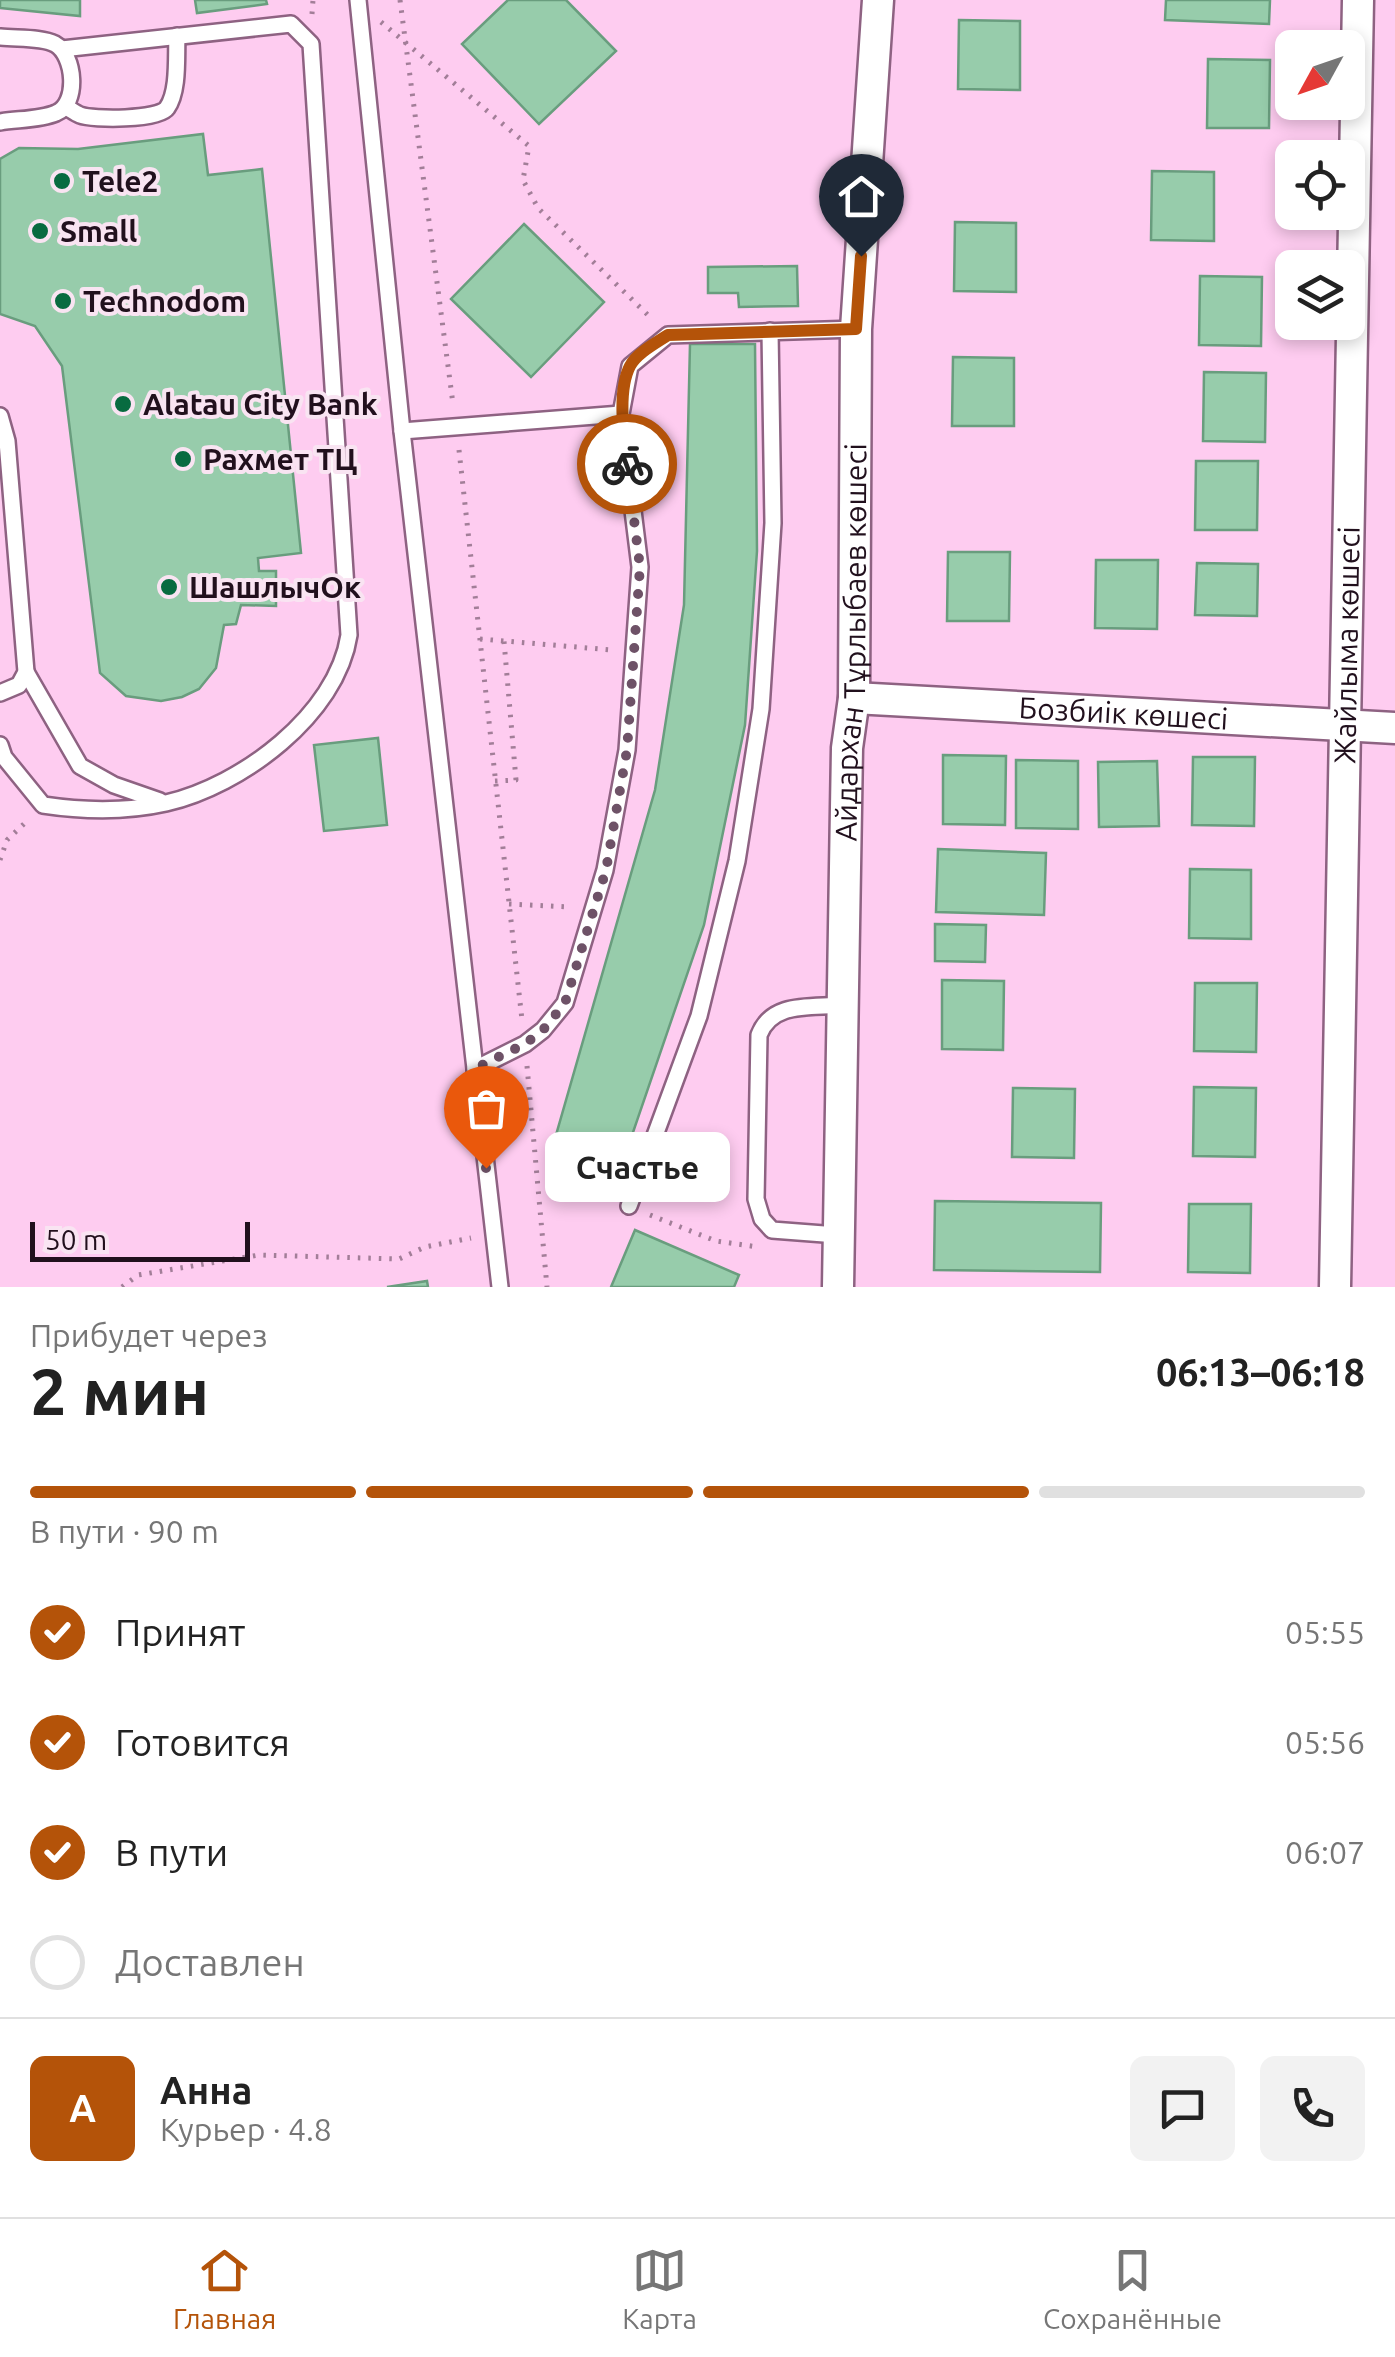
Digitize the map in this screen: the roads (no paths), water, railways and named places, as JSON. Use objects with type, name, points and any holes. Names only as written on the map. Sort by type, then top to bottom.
[{"type":"street","name":"Айдархан Тұрлыбаев көшесі","points":[[838,1287],[847,748],[854,698],[856,329],[878,0]]},
{"type":"street","name":"Жайлыма көшесі","points":[[1335,1287],[1358,0]]},
{"type":"street","name":"Бозбиік көшесі","points":[[854,698],[1395,728]]},
{"type":"lane","points":[[358,2],[402,431],[500,1287]]},
{"type":"lane","points":[[0,745],[4,756],[44,805],[84,811],[166,803],[234,779],[304,723],[339,671],[349,634],[312,44],[291,24],[62,49]]},
{"type":"lane","points":[[66,107],[82,116],[102,118],[160,115],[168,108],[171,97],[177,36]]},
{"type":"lane","points":[[0,37],[51,42],[62,49],[69,60],[70,97],[66,107],[56,113],[0,122]]},
{"type":"lane","points":[[476,1068],[525,1044],[543,1030],[565,1003],[606,870],[627,750],[640,567],[621,414],[630,366],[668,335],[856,329]]},
{"type":"lane","points":[[629,1206],[699,1016],[737,861],[762,709],[773,523],[770,332]]},
{"type":"lane","points":[[402,431],[621,414]]},
{"type":"lane","points":[[0,416],[7,441],[26,672],[80,766],[114,784],[166,803]]},
{"type":"lane","points":[[0,693],[19,685],[26,672]]},
{"type":"lane","points":[[836,1235],[772,1230],[762,1218],[756,1199],[759,1035],[764,1021],[780,1010],[842,1005]]},
{"type":"place","name":"Tele2","points":[[62,181]]},
{"type":"place","name":"Small","points":[[40,231]]},
{"type":"place","name":"Technodom","points":[[63,301]]},
{"type":"place","name":"Alatau City Bank","points":[[123,404]]},
{"type":"place","name":"Рахмет ТЦ","points":[[183,459]]},
{"type":"place","name":"ШашлычОк","points":[[169,587]]},
{"type":"place","name":"Счастье","points":[[486,1168]]}]
